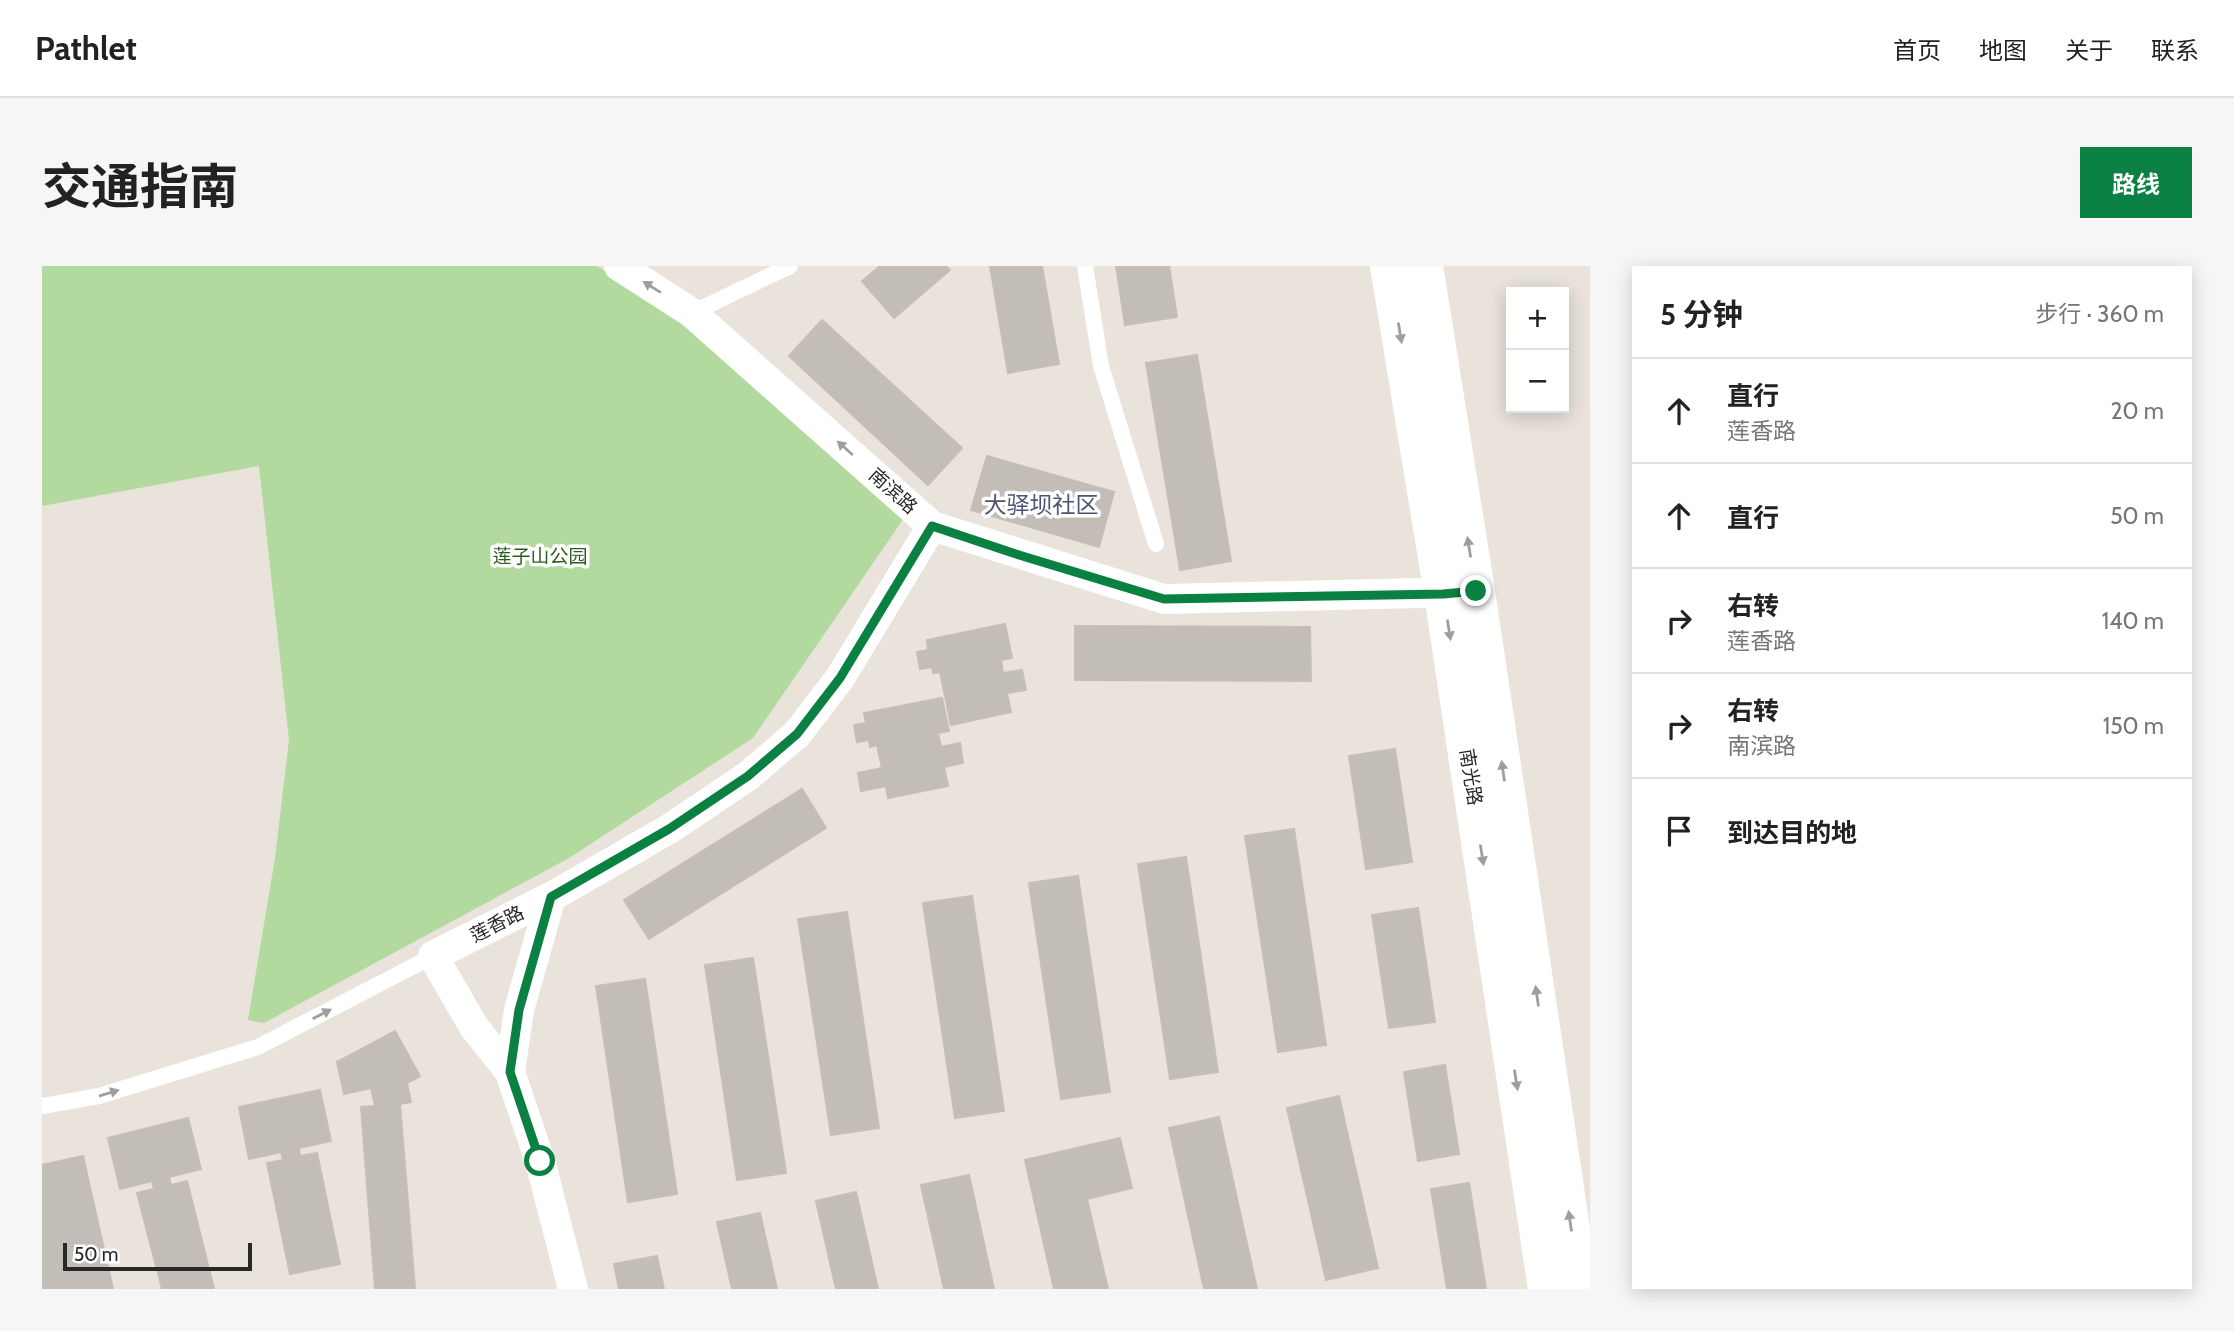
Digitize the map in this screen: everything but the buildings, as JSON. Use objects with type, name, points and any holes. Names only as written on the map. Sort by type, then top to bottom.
[{"type":"main road","name":"南光路","points":[[1389,266],[1460,592],[1580,1289]]},
{"type":"main road","name":"南光路","points":[[1424,266],[1460,592],[1547,1289]]},
{"type":"street","name":"南滨路","points":[[619,266],[692,313],[932,526],[1164,599],[1460,592]]},
{"type":"street","name":"莲香路","points":[[433,956],[551,897],[681,822],[748,776],[797,734],[840,678],[932,526]]},
{"type":"street","points":[[510,1072],[519,1010],[551,897]]},
{"type":"street","points":[[433,956],[474,1027],[510,1072],[540,1161],[573,1289]]},
{"type":"lane","points":[[692,313],[790,266]]},
{"type":"lane","points":[[1085,266],[1101,366],[1156,544]]},
{"type":"lane","points":[[42,1105],[99,1096],[258,1047],[433,956]]},
{"type":"green space","name":"莲子山公园","points":[[42,266],[597,266],[673,316],[904,518],[753,738],[569,858],[264,1023],[248,1020],[275,858],[289,740],[259,466],[42,506]]},
{"type":"district","name":"大驿坝社区","points":[[1041,505]]},
{"type":"route","points":[[540,1161],[510,1072],[526,979],[551,897],[669,829],[748,776],[797,734],[840,678],[932,526],[1164,599],[1443,594],[1476,591]]}]
